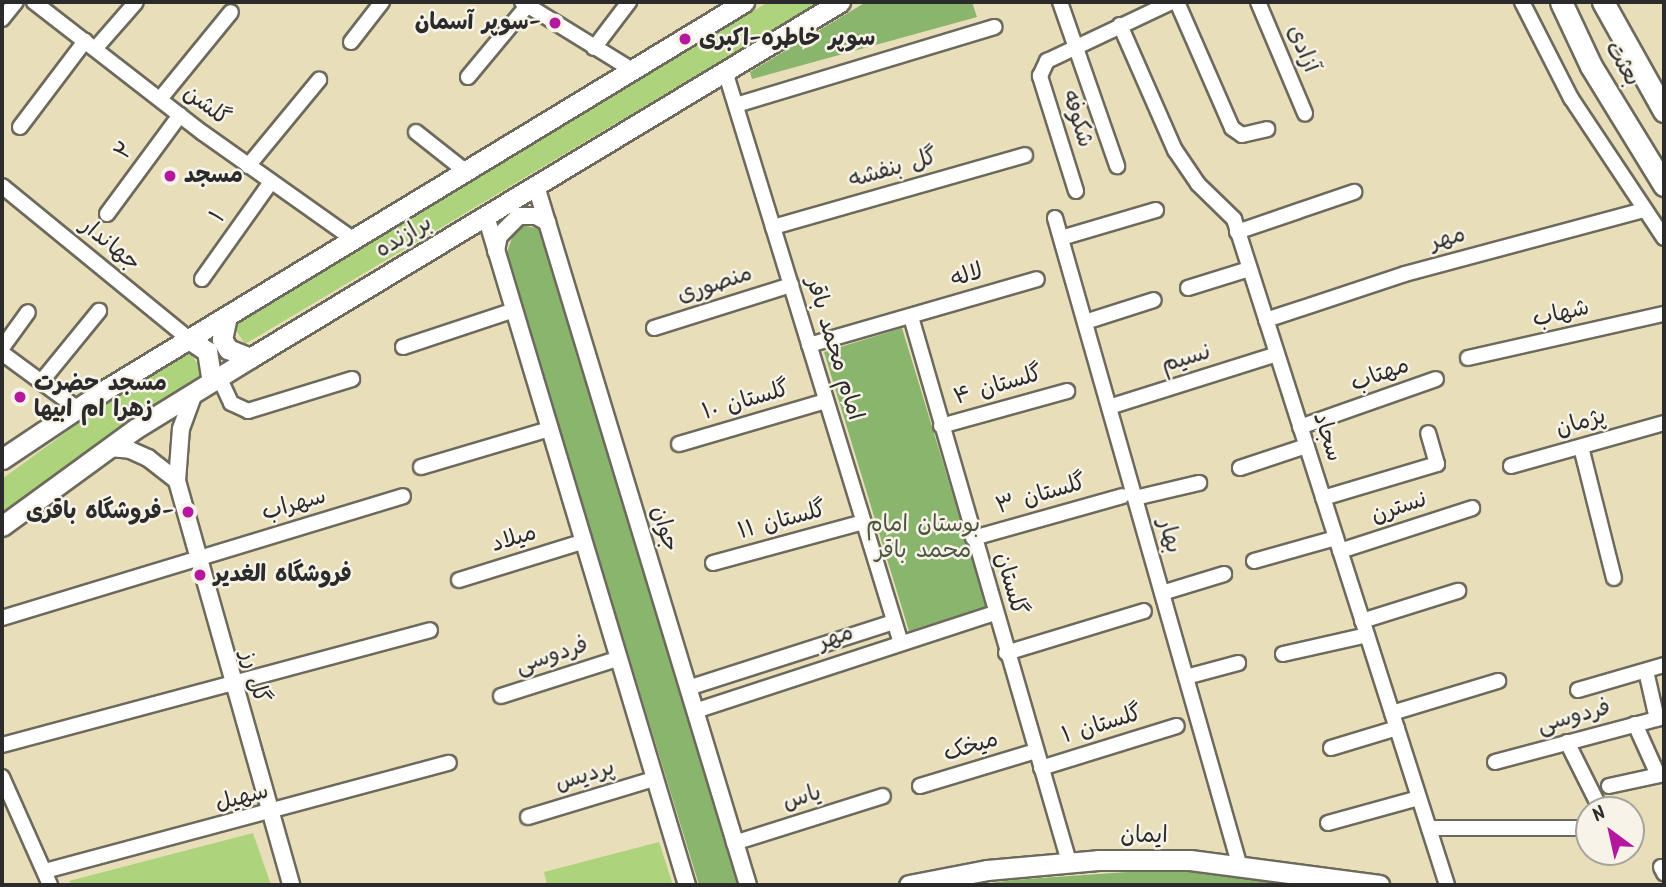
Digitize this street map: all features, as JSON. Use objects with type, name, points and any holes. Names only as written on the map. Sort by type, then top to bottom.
[{"type":"main road","name":"برازنده","points":[[2,459],[77,408],[744,2]]},
{"type":"main road","name":"برازنده","points":[[2,526],[109,448],[215,379],[840,2]]},
{"type":"main road","name":"بعثت","points":[[1561,2],[1591,66],[1664,185]]},
{"type":"main road","name":"بعثت","points":[[1603,2],[1664,111]]},
{"type":"main road","points":[[227,316],[222,339],[228,349],[250,358]]},
{"type":"main road","points":[[190,339],[207,351],[215,379]]},
{"type":"main road","name":"ایمان","points":[[909,885],[987,870],[1069,862],[1190,860],[1379,885]]},
{"type":"street","points":[[2,19],[16,2]]},
{"type":"street","name":"گلشن","points":[[34,2],[248,166],[354,240]]},
{"type":"street","points":[[20,127],[90,45],[136,2]]},
{"type":"street","points":[[351,42],[382,2]]},
{"type":"street","points":[[594,48],[629,2]]},
{"type":"street","points":[[1060,2],[1117,166]]},
{"type":"street","points":[[1077,46],[1174,2],[1232,128],[1242,135],[1267,129]]},
{"type":"street","name":"آزادی","points":[[1258,2],[1305,113]]},
{"type":"street","points":[[1522,2],[1571,98],[1664,238]]},
{"type":"street","points":[[468,77],[524,4],[632,70]]},
{"type":"street","points":[[160,99],[231,12]]},
{"type":"street","name":"سجاد","points":[[1120,25],[1175,150],[1198,184],[1234,219],[1447,885]]},
{"type":"street","points":[[736,105],[995,27]]},
{"type":"street","name":"شکوفه","points":[[1076,191],[1040,76],[1047,61],[1077,46]]},
{"type":"street","name":"امام محمد باقر","points":[[725,71],[900,640]]},
{"type":"street","points":[[248,166],[319,80]]},
{"type":"street","name":"۲","points":[[107,214],[180,115]]},
{"type":"street","points":[[416,132],[464,170]]},
{"type":"street","name":"گل بنفشه","points":[[773,228],[1025,155]]},
{"type":"street","name":"۱","points":[[202,279],[271,182]]},
{"type":"street","name":"جوان","points":[[536,186],[747,885]]},
{"type":"street","name":"جهاندار","points":[[2,187],[190,339]]},
{"type":"street","points":[[1237,232],[1354,192]]},
{"type":"street","points":[[1061,238],[1156,210]]},
{"type":"street","name":"مهر","points":[[1266,320],[1405,274],[1644,210]]},
{"type":"street","points":[[486,216],[687,885]]},
{"type":"street","points":[[496,251],[499,236],[519,216],[536,216],[547,222]]},
{"type":"street","name":"بهار","points":[[1055,218],[1109,407],[1128,497],[1162,593],[1240,867]]},
{"type":"street","points":[[1188,288],[1250,269]]},
{"type":"street","name":"لاله","points":[[809,345],[1037,279]]},
{"type":"street","name":"منصوری","points":[[654,328],[791,285]]},
{"type":"street","points":[[1084,322],[1154,300]]},
{"type":"street","points":[[403,347],[514,310]]},
{"type":"street","points":[[41,382],[99,311]]},
{"type":"street","points":[[27,312],[2,350],[77,408]]},
{"type":"street","name":"شهاب","points":[[1468,358],[1664,314]]},
{"type":"street","name":"گلستان","points":[[911,317],[994,613],[1069,862]]},
{"type":"street","name":"نسیم","points":[[1109,407],[1277,354]]},
{"type":"street","points":[[215,379],[231,403],[248,411],[352,379]]},
{"type":"street","name":"مهتاب","points":[[1300,427],[1436,379]]},
{"type":"street","name":"گلستان ۴","points":[[941,426],[1067,391]]},
{"type":"street","name":"گل رز","points":[[194,393],[181,428],[177,481],[232,684],[291,885]]},
{"type":"street","name":"گلستان ۱۰","points":[[679,444],[827,401]]},
{"type":"street","name":"پژمان","points":[[1511,466],[1664,423]]},
{"type":"street","points":[[421,467],[549,429]]},
{"type":"street","points":[[1323,498],[1437,464],[1428,433]]},
{"type":"street","points":[[1240,468],[1306,446]]},
{"type":"street","points":[[1581,447],[1615,578]]},
{"type":"street","points":[[109,448],[130,450],[148,458],[177,481]]},
{"type":"street","name":"گلستان ۳","points":[[973,538],[1128,497],[1199,483]]},
{"type":"street","name":"سهراب","points":[[2,618],[403,496]]},
{"type":"street","name":"نسترن","points":[[1254,561],[1338,545],[1472,508]]},
{"type":"street","name":"گلستان ۱۱","points":[[713,563],[864,522]]},
{"type":"street","name":"میلاد","points":[[459,580],[582,542]]},
{"type":"street","points":[[1162,593],[1224,574]]},
{"type":"street","points":[[1283,653],[1364,628],[1458,591]]},
{"type":"street","points":[[1006,653],[1144,611]]},
{"type":"street","name":"مهر","points":[[695,711],[900,640],[994,613]]},
{"type":"street","name":"مهر","points":[[688,688],[894,622]]},
{"type":"street","points":[[2,745],[430,630]]},
{"type":"street","name":"فردوسی","points":[[501,696],[617,659]]},
{"type":"street","points":[[1186,677],[1238,663]]},
{"type":"street","points":[[1577,690],[1664,665]]},
{"type":"street","points":[[1646,671],[1661,718]]},
{"type":"street","points":[[1392,713],[1498,681]]},
{"type":"street","name":"فردوسی","points":[[1495,762],[1661,718]]},
{"type":"street","points":[[1609,786],[1661,774],[1635,724]]},
{"type":"street","name":"گلستان ۱","points":[[1041,768],[1177,726]]},
{"type":"street","points":[[1331,748],[1397,728]]},
{"type":"street","points":[[1567,742],[1594,796]]},
{"type":"street","name":"میخک","points":[[920,786],[1035,751]]},
{"type":"street","name":"سهیل","points":[[48,878],[449,763]]},
{"type":"street","name":"پردیس","points":[[528,817],[654,779]]},
{"type":"street","points":[[3,782],[48,878]]},
{"type":"street","name":"یاس","points":[[734,842],[883,796]]},
{"type":"street","points":[[1328,823],[1419,798]]},
{"type":"street","points":[[1429,828],[1575,828]]},
{"type":"green space","points":[[768,2],[820,2],[245,344],[233,326]]},
{"type":"green space","points":[[866,2],[972,2],[977,17],[752,79],[750,72]]},
{"type":"green space","points":[[517,224],[541,229],[739,885],[699,885],[514,282],[507,252]]},
{"type":"green space","name":"بوستان امام محمد باقر","points":[[902,328],[987,607],[909,631],[824,352]]},
{"type":"green space","points":[[190,352],[203,373],[2,514],[2,479],[106,403]]},
{"type":"green space","points":[[253,833],[271,885],[73,885],[69,881]]},
{"type":"green space","points":[[659,842],[673,885],[547,885],[544,872]]},
{"type":"green space","points":[[1185,868],[1320,885],[977,885],[1013,880]]},
{"type":"place","name":"سوپر آسمان-","points":[[555,23]]},
{"type":"place","name":"سوپر خاطره-اکبری","points":[[685,39]]},
{"type":"place","name":"مسجد","points":[[170,176]]},
{"type":"place","name":"مسجد حضرت زهرا ام ابیها","points":[[20,397]]},
{"type":"place","name":"فروشگاه باقری-","points":[[188,512]]},
{"type":"place","name":"فروشگاه الغدیر","points":[[200,575]]}]
